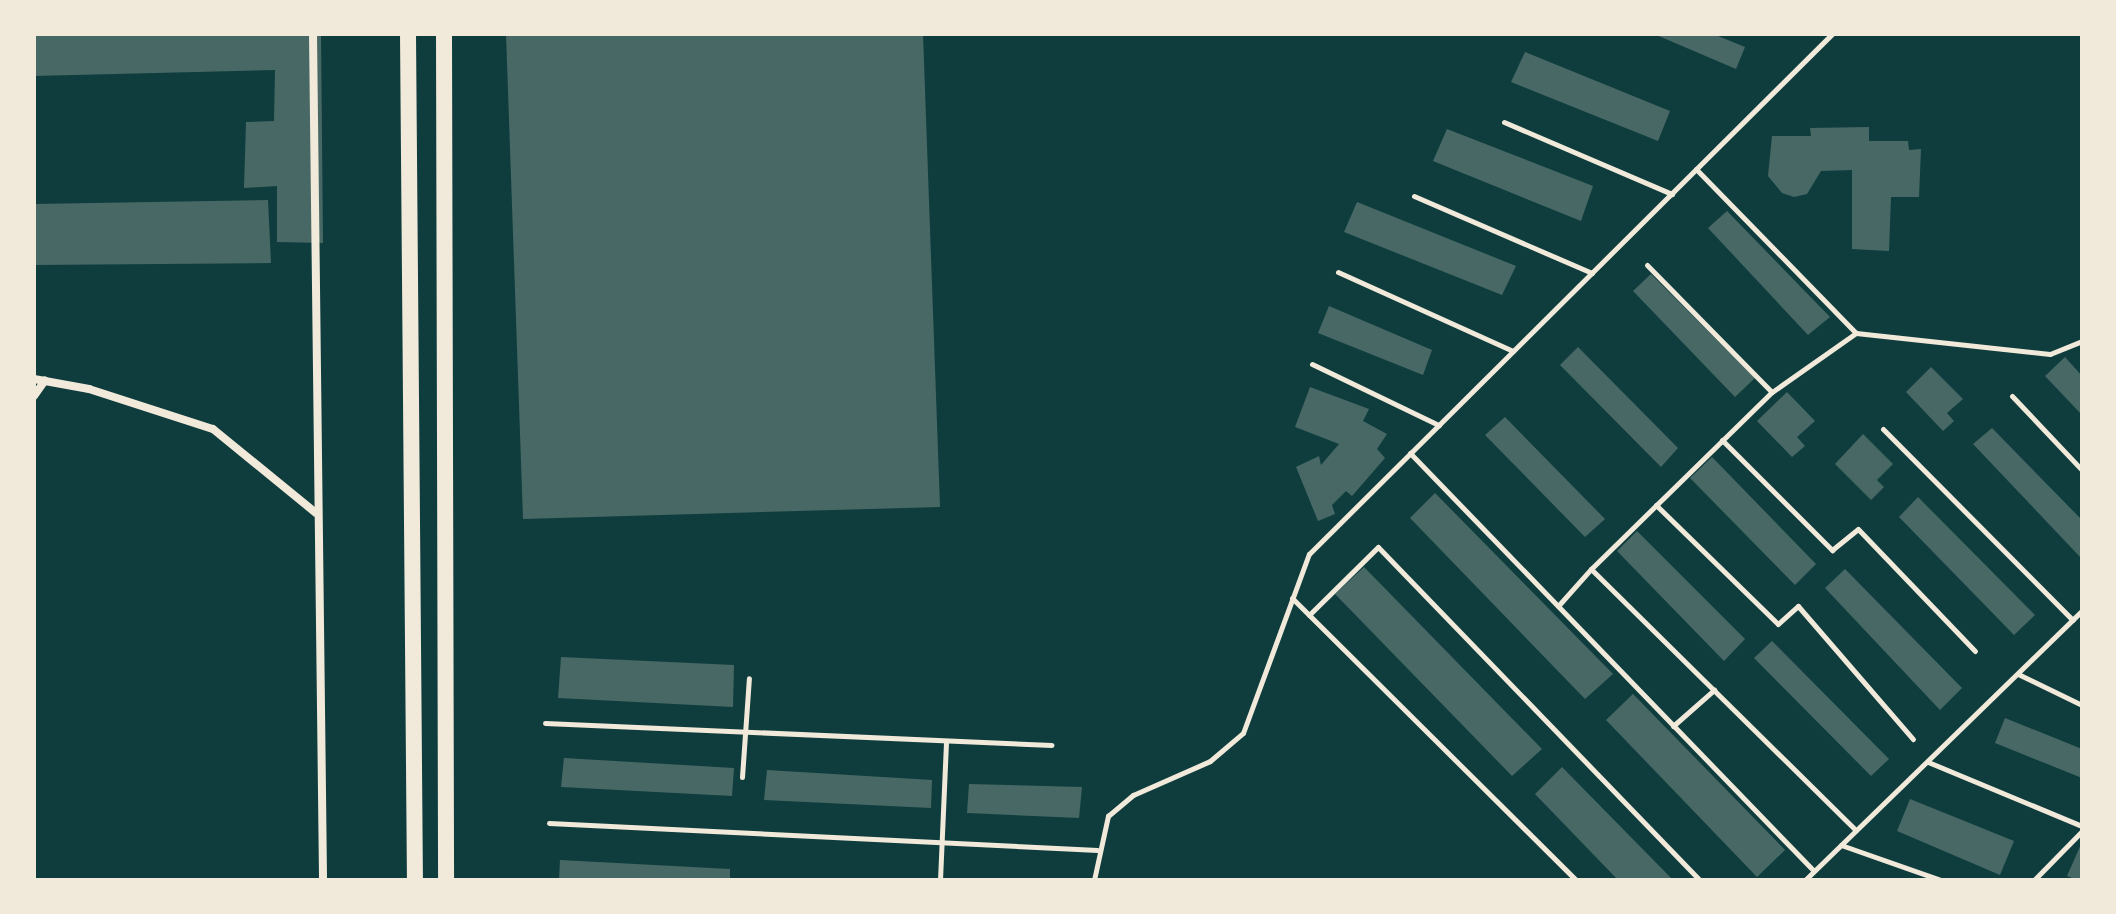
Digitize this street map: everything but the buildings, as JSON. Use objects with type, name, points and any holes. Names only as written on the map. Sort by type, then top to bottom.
[{"type":"main road","points":[[408,34],[415,880]]},
{"type":"main road","points":[[444,34],[446,880]]},
{"type":"street","points":[[313,34],[316,513],[323,880]]},
{"type":"street","points":[[34,379],[89,389],[213,429],[316,513]]},
{"type":"street","points":[[34,396],[45,380]]},
{"type":"lane","points":[[1094,880],[1097,850],[1108,816],[1133,795],[1210,761],[1243,733],[1309,554],[1832,34]]},
{"type":"lane","points":[[1504,122],[1672,194]]},
{"type":"lane","points":[[1696,169],[1856,333],[2050,354],[2082,341]]},
{"type":"lane","points":[[1414,196],[1592,273]]},
{"type":"lane","points":[[1647,265],[1772,392]]},
{"type":"lane","points":[[1338,272],[1513,351]]},
{"type":"lane","points":[[1558,606],[1591,569],[1772,392],[1856,333]]},
{"type":"lane","points":[[1312,364],[1439,425]]},
{"type":"lane","points":[[2012,396],[2082,470]]},
{"type":"lane","points":[[1883,429],[2073,620]]},
{"type":"lane","points":[[1722,440],[1832,550],[1858,529],[1975,651]]},
{"type":"lane","points":[[1410,453],[1814,871]]},
{"type":"lane","points":[[1656,505],[1778,624],[1798,606],[1913,739]]},
{"type":"lane","points":[[1309,615],[1378,547],[1700,880]]},
{"type":"lane","points":[[1591,569],[1856,830]]},
{"type":"lane","points":[[1292,598],[1576,880]]},
{"type":"lane","points":[[1805,880],[2082,611]]},
{"type":"lane","points":[[2017,674],[2082,705]]},
{"type":"lane","points":[[742,777],[749,678]]},
{"type":"lane","points":[[1673,726],[1714,690]]},
{"type":"lane","points":[[545,723],[1052,745]]},
{"type":"lane","points":[[940,880],[946,741]]},
{"type":"lane","points":[[1927,761],[2082,828],[2034,880]]},
{"type":"lane","points":[[549,823],[1097,850]]},
{"type":"lane","points":[[1841,845],[1941,880]]}]
